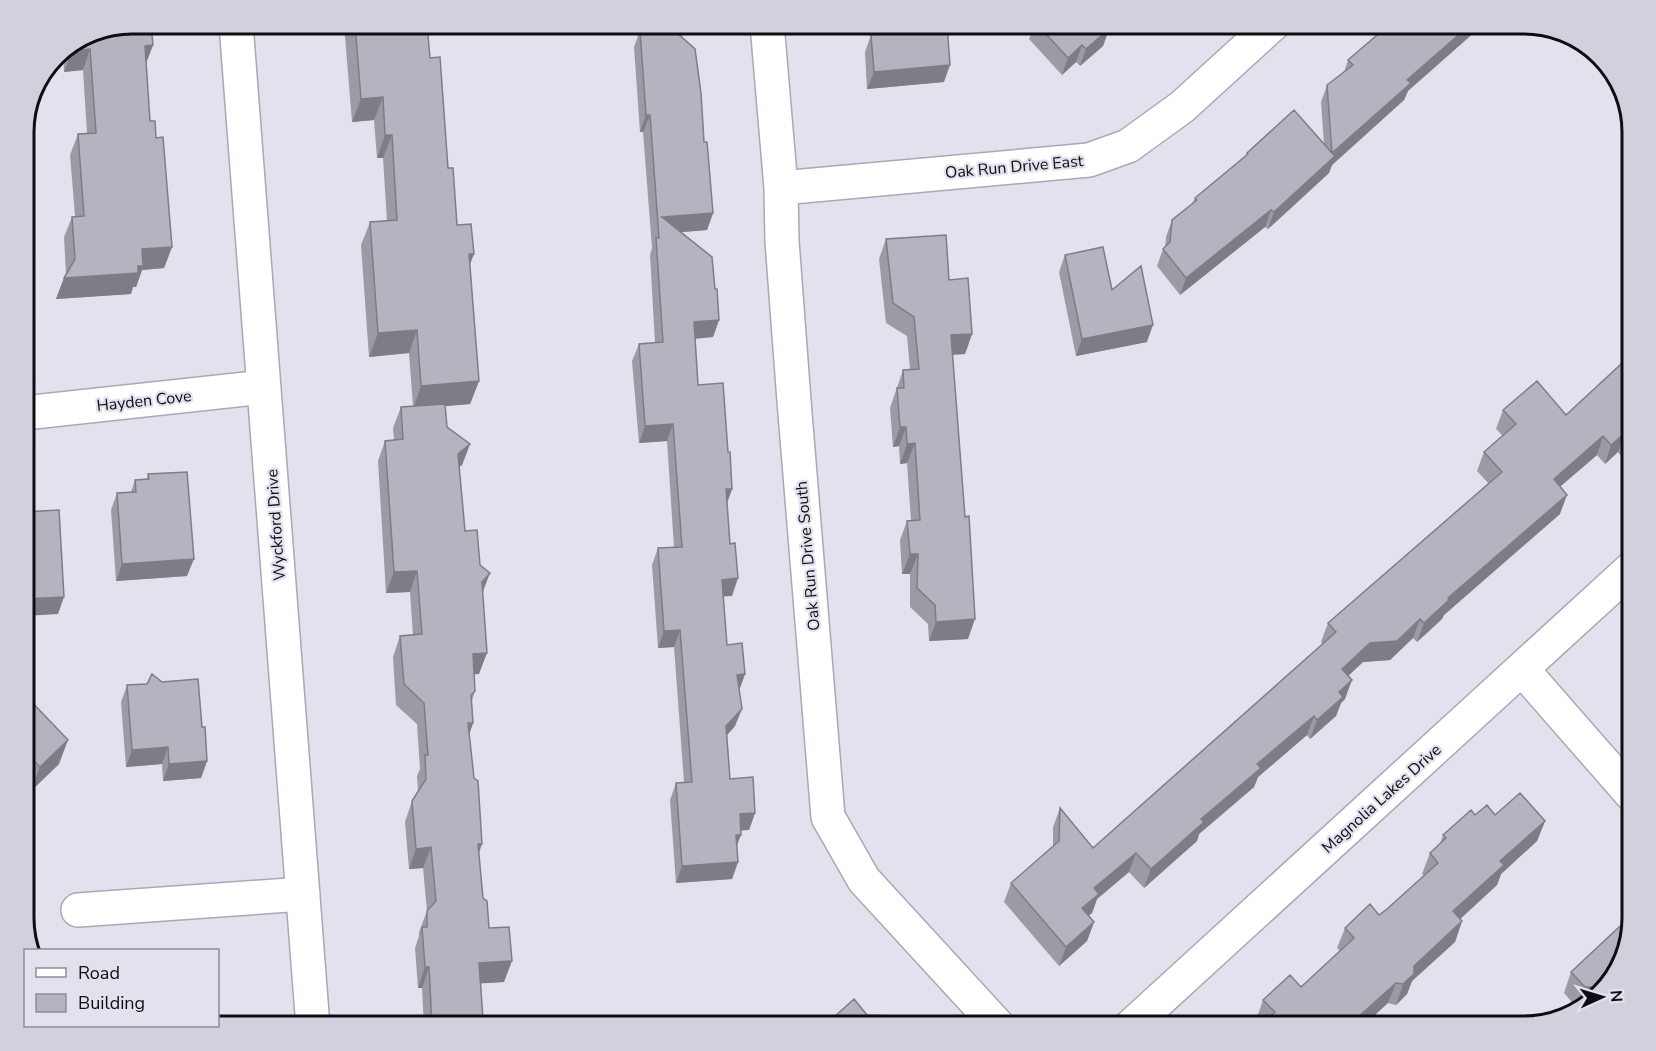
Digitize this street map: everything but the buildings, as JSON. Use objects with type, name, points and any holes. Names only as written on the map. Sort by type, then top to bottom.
[{"type":"street","name":"Wyckford Drive","points":[[237,34],[312,1016]]},
{"type":"street","name":"Oak Run Drive South","points":[[768,34],[781,188],[782,240],[794,401],[828,817],[864,880],[989,1016]]},
{"type":"street","name":"Oak Run Drive East","points":[[781,188],[1089,160],[1128,146],[1182,107],[1262,34]]},
{"type":"street","name":"Hayden Cove","points":[[35,412],[264,387]]},
{"type":"street","name":"Magnolia Lakes Drive","points":[[1142,1016],[1622,577]]},
{"type":"street","points":[[1521,669],[1622,784]]},
{"type":"street","points":[[78,910],[303,894]]}]
